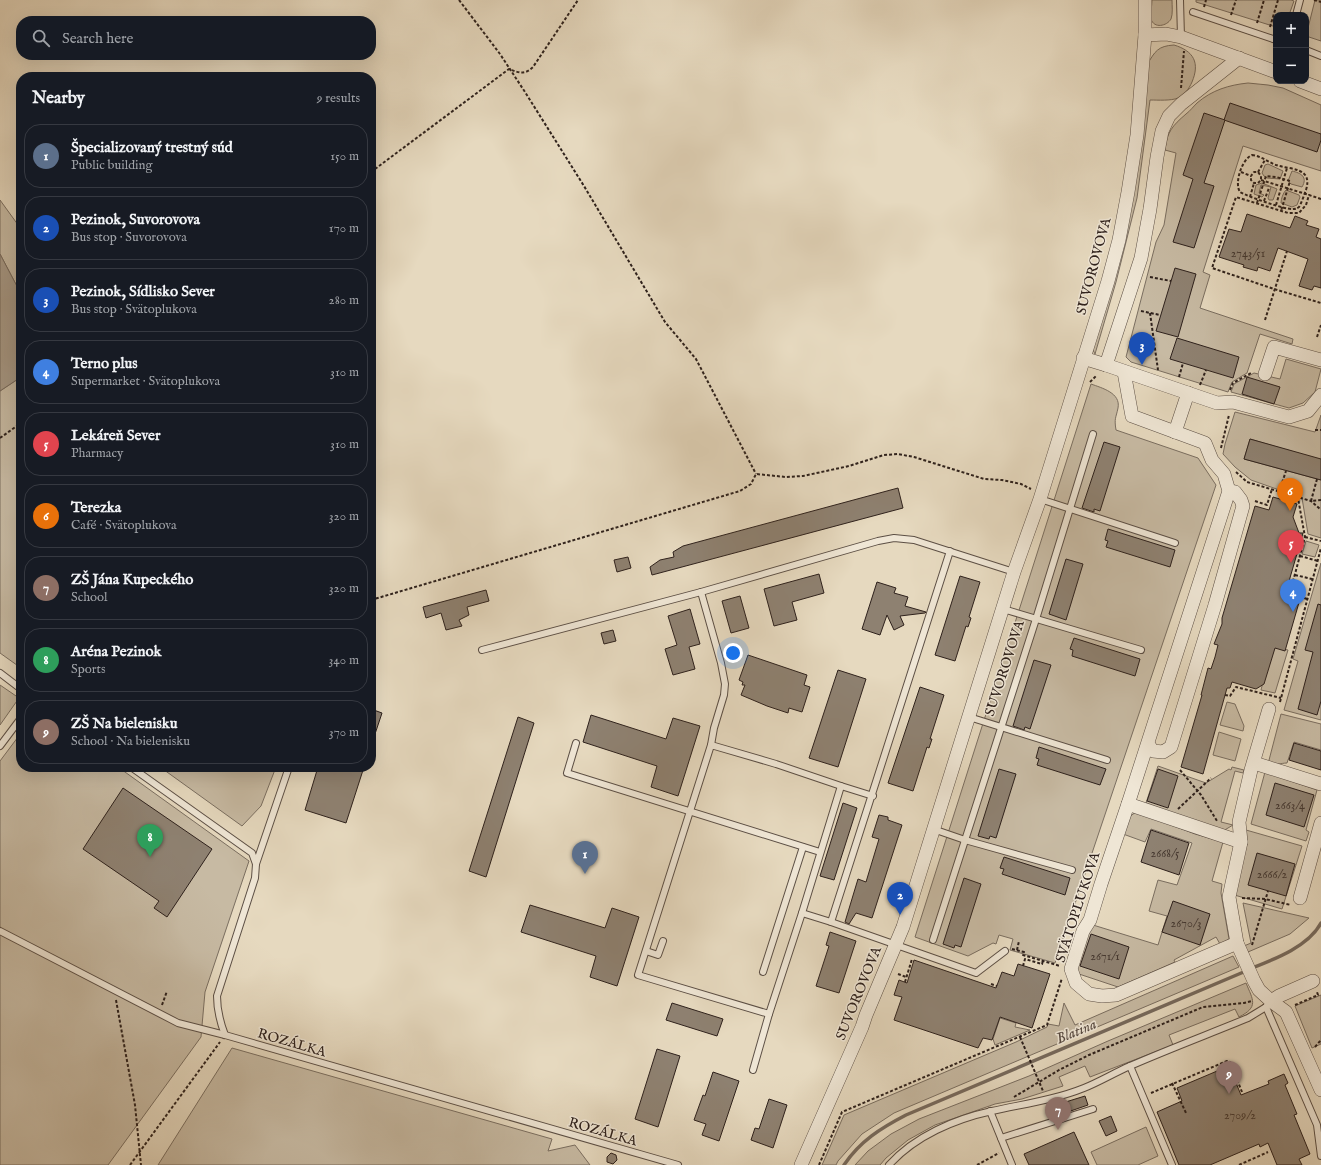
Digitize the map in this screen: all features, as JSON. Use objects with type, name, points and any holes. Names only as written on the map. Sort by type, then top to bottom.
[{"type":"street","name":"SUVOROVOVA","points":[[801,1165],[862,1027],[903,927],[1014,572],[1040,497],[1108,281],[1119,240],[1137,135],[1145,35],[1145,0]]},
{"type":"street","points":[[1145,35],[1166,34],[1183,42],[1239,58],[1273,71]]},
{"type":"street","points":[[1106,365],[1140,258],[1150,209],[1157,157],[1164,125],[1172,112],[1239,58]]},
{"type":"street","points":[[1308,84],[1321,89]]},
{"type":"street","points":[[1264,374],[1274,347],[1321,360]]},
{"type":"street","points":[[1083,358],[1217,403],[1231,398],[1289,417],[1308,411],[1321,395]]},
{"type":"street","points":[[1124,372],[1132,416],[1205,443],[1212,460],[1224,474],[1229,491],[1235,492],[1241,500],[1243,506],[1171,747],[1163,752],[1153,751],[1148,744]]},
{"type":"street","points":[[1175,432],[1188,393]]},
{"type":"street","name":"SVÄTOPLUKOVA","points":[[1229,491],[1090,920],[1083,931],[1071,970],[1076,983],[1089,994],[1102,996],[1116,995],[1237,943]]},
{"type":"street","points":[[1274,707],[1254,763],[1239,822],[1241,842],[1229,897],[1237,943],[1246,952],[1254,981],[1269,1004],[1286,1012],[1321,1090]]},
{"type":"street","points":[[1254,763],[1321,784]]},
{"type":"street","points":[[1128,804],[1241,842]]},
{"type":"street","points":[[1300,898],[1321,823]]},
{"type":"street","points":[[1269,1004],[1279,996],[1313,982]]},
{"type":"lane","points":[[1180,0],[1183,42]]},
{"type":"lane","points":[[1297,12],[1300,0]]},
{"type":"lane","points":[[1193,12],[1273,39]]},
{"type":"lane","points":[[1309,51],[1321,56]]},
{"type":"lane","name":"SUVOROVOVA","points":[[933,940],[1036,619],[1093,434]]},
{"type":"lane","points":[[1040,497],[1070,509],[1175,543]]},
{"type":"lane","points":[[482,650],[701,592],[878,541],[894,538],[914,540],[1014,572]]},
{"type":"lane","points":[[831,922],[873,796],[950,551]]},
{"type":"lane","points":[[701,592],[721,663],[725,684],[724,695],[714,728],[711,745],[638,975],[769,1014]]},
{"type":"lane","name":"SUVOROVOVA","points":[[1003,609],[1141,650]]},
{"type":"lane","points":[[0,673],[16,685]]},
{"type":"lane","name":"SUVOROVOVA","points":[[969,717],[1107,760]]},
{"type":"lane","points":[[0,746],[16,725]]},
{"type":"lane","points":[[576,743],[567,773],[820,852]]},
{"type":"lane","points":[[711,745],[776,764],[873,796]]},
{"type":"lane","points":[[138,772],[252,853],[256,864]]},
{"type":"lane","points":[[225,1035],[218,1018],[217,996],[255,878],[256,864],[287,772]]},
{"type":"lane","points":[[753,1070],[769,1014],[841,786]]},
{"type":"lane","points":[[933,829],[965,840],[1072,870]]},
{"type":"lane","points":[[763,972],[803,847]]},
{"type":"lane","points":[[802,913],[976,973],[1008,951]]},
{"type":"lane","name":"ROZÁLKA","points":[[0,931],[178,1023],[225,1035],[678,1165]]},
{"type":"lane","points":[[646,951],[658,955],[663,941]]},
{"type":"lane","points":[[889,1165],[896,1157],[925,1136],[954,1122],[990,1111],[1047,1099],[1083,1088],[1130,1066],[1248,1018],[1269,1004],[1317,1125],[1321,1156]]},
{"type":"lane","points":[[1130,1066],[1172,1165]]},
{"type":"lane","points":[[1001,1138],[1093,1109]]},
{"type":"lane","points":[[990,1111],[1012,1165]]},
{"type":"path","points":[[459,0],[500,54],[525,92],[584,186],[665,322],[696,359],[756,474]]},
{"type":"path","points":[[509,69],[517,73],[524,73],[533,67],[578,0]]},
{"type":"path","points":[[1204,7],[1206,0]]},
{"type":"path","points":[[1231,15],[1236,0]]},
{"type":"path","points":[[1256,23],[1264,0]]},
{"type":"path","points":[[1270,27],[1278,0]]},
{"type":"path","points":[[1314,0],[1321,2]]},
{"type":"path","points":[[1181,90],[1183,42]]},
{"type":"path","points":[[376,168],[509,69]]},
{"type":"path","points":[[1255,156],[1287,168],[1299,170],[1305,174],[1308,180],[1300,206],[1296,209],[1282,207],[1250,197],[1240,192],[1238,188],[1237,184],[1245,160],[1248,157],[1255,156]]},
{"type":"path","points":[[1251,176],[1254,172],[1258,172],[1265,160]]},
{"type":"path","points":[[1276,205],[1287,168]]},
{"type":"path","points":[[1241,172],[1251,176]]},
{"type":"path","points":[[1258,172],[1261,176],[1261,180]]},
{"type":"path","points":[[1250,197],[1254,183],[1251,180],[1251,176]]},
{"type":"path","points":[[1257,204],[1266,176],[1284,179],[1290,181],[1281,211]]},
{"type":"path","points":[[1254,183],[1258,183],[1261,180],[1321,199]]},
{"type":"path","points":[[1264,201],[1268,188]]},
{"type":"path","points":[[1309,195],[1306,205],[1299,213],[1288,213],[1236,197],[1212,268],[1321,303]]},
{"type":"path","points":[[1264,320],[1287,251]]},
{"type":"path","points":[[1150,277],[1171,281]]},
{"type":"path","points":[[1141,311],[1160,315]]},
{"type":"path","points":[[1150,313],[1159,373]]},
{"type":"path","points":[[1317,337],[1321,325]]},
{"type":"path","points":[[1178,379],[1183,363]]},
{"type":"path","points":[[1089,383],[1106,365]]},
{"type":"path","points":[[1200,386],[1206,370]]},
{"type":"path","points":[[1221,451],[1233,382],[1251,373]]},
{"type":"path","points":[[0,438],[16,427]]},
{"type":"path","points":[[1315,430],[1321,430]]},
{"type":"path","points":[[756,474],[786,477],[803,476],[849,466],[884,455],[898,454],[914,457],[984,479],[1002,480],[1021,484],[1040,497]]},
{"type":"path","points":[[1234,470],[1247,482],[1298,498],[1311,501],[1321,500]]},
{"type":"path","points":[[1279,492],[1286,471]]},
{"type":"path","points":[[376,599],[740,491],[751,484],[756,474]]},
{"type":"path","points":[[1311,501],[1317,479]]},
{"type":"path","points":[[1251,500],[1267,505],[1272,489]]},
{"type":"path","points":[[1298,498],[1305,537],[1289,595],[1307,599]]},
{"type":"path","points":[[1311,501],[1321,510]]},
{"type":"path","points":[[1305,537],[1321,541]]},
{"type":"path","points":[[1274,707],[1281,698],[1321,548]]},
{"type":"path","points":[[1300,556],[1318,561]]},
{"type":"path","points":[[1295,575],[1312,579]]},
{"type":"path","points":[[1225,696],[1230,696],[1236,687],[1281,698]]},
{"type":"path","points":[[1180,770],[1198,791],[1219,823]]},
{"type":"path","points":[[1173,812],[1211,778]]},
{"type":"path","points":[[1246,952],[1253,944],[1268,891]]},
{"type":"path","points":[[1229,897],[1265,899],[1290,906],[1300,898]]},
{"type":"path","points":[[1017,950],[1019,941]]},
{"type":"path","points":[[1008,951],[1011,948],[1024,952],[1023,955],[1071,970]]},
{"type":"path","points":[[905,982],[913,958]]},
{"type":"path","points":[[1023,966],[1025,959],[1042,964],[1043,961]]},
{"type":"path","points":[[819,1165],[842,1112],[1047,1025],[1064,972],[1071,970]]},
{"type":"path","points":[[898,974],[906,977]]},
{"type":"path","points":[[991,984],[997,986]]},
{"type":"path","points":[[114,990],[136,1105],[141,1165]]},
{"type":"path","points":[[161,1008],[167,991]]},
{"type":"path","points":[[1039,1081],[1089,1055],[1203,1007],[1244,1003],[1256,1000]]},
{"type":"path","points":[[1020,1037],[1047,1099]]},
{"type":"path","points":[[1312,1051],[1321,1040]]},
{"type":"path","points":[[130,1165],[220,1042]]},
{"type":"path","points":[[1143,1097],[1172,1083],[1227,1061],[1230,1062],[1242,1092]]},
{"type":"path","points":[[1172,1083],[1186,1113]]},
{"type":"path","points":[[977,1165],[1005,1150]]},
{"type":"path","points":[[1239,1165],[1268,1152]]},
{"type":"shaded area","points":[[1152,0],[1172,0],[1172,17],[1164,25],[1155,24],[1151,19]]},
{"type":"shaded area","points":[[1196,0],[1294,1],[1290,12],[1273,12],[1273,26],[1196,2]]},
{"type":"shaded area","points":[[1315,0],[1321,0],[1321,41],[1309,37],[1309,24]]},
{"type":"shaded area","points":[[1174,45],[1191,54],[1195,64],[1194,75],[1188,89],[1178,98],[1168,100],[1150,100],[1137,198],[1116,282],[1095,354],[1093,350],[1147,65],[1152,56],[1158,50]]},
{"type":"shaded area","points":[[1248,83],[1283,88],[1321,105],[1321,171],[1243,146],[1203,272],[1210,275],[1200,308],[1293,339],[1292,344],[1260,334],[1247,373],[1232,382],[1228,392],[1131,362],[1126,357],[1156,242],[1164,225],[1176,153],[1165,150],[1167,138],[1177,122],[1203,98],[1215,91],[1227,87]]},
{"type":"shaded area","points":[[1268,164],[1283,171],[1280,179],[1267,178],[1264,176],[1262,173],[1265,165]]},
{"type":"shaded area","points":[[1292,171],[1303,176],[1304,184],[1302,187],[1291,184],[1288,181]]},
{"type":"shaded area","points":[[1262,183],[1277,189],[1273,200],[1269,200],[1268,198],[1271,187],[1261,185],[1259,193],[1264,195],[1262,197],[1254,194],[1256,185]]},
{"type":"shaded area","points":[[1286,190],[1299,195],[1300,197],[1297,205],[1292,207],[1281,203],[1282,196]]},
{"type":"shaded area","points":[[0,200],[16,222],[16,284],[0,254]]},
{"type":"shaded area","points":[[0,254],[16,284],[16,380],[0,391]]},
{"type":"shaded area","points":[[1286,359],[1321,369],[1315,392],[1303,403],[1289,408],[1231,392],[1234,384],[1254,373],[1280,379]]},
{"type":"shaded area","points":[[16,380],[16,664],[0,653],[0,391]]},
{"type":"shaded area","points":[[1091,384],[1110,392],[1117,398],[1118,408],[1115,420],[1116,430],[1198,458],[1216,485],[1055,963],[1010,950],[1013,939],[999,935],[996,944],[993,943],[968,956],[915,937]]},
{"type":"shaded area","points":[[1235,412],[1315,432],[1321,415],[1321,460],[1250,439],[1244,459],[1321,480],[1321,538],[1308,534],[1302,498],[1251,480],[1235,467],[1223,454]]},
{"type":"shaded area","points":[[1306,541],[1319,545],[1315,557],[1302,554]]},
{"type":"shaded area","points":[[1321,563],[1321,720],[1284,710],[1298,661],[1293,659]]},
{"type":"shaded area","points":[[1272,646],[1288,650],[1275,693],[1261,690]]},
{"type":"shaded area","points":[[0,685],[16,696],[16,702],[0,725]]},
{"type":"shaded area","points":[[1227,702],[1235,704],[1244,726],[1243,731],[1220,725]]},
{"type":"shaded area","points":[[1281,714],[1321,724],[1321,750],[1294,742],[1287,763],[1275,765],[1268,764]]},
{"type":"shaded area","points":[[1219,732],[1241,739],[1235,761],[1213,755]]},
{"type":"shaded area","points":[[16,740],[16,772],[125,772],[249,861],[205,992],[201,1037],[108,1165],[0,1165],[0,761]]},
{"type":"shaded area","points":[[1158,766],[1206,783],[1229,769],[1231,770],[1232,767],[1244,770],[1243,773],[1235,771],[1221,822],[1233,825],[1223,831],[1146,803]]},
{"type":"shaded area","points":[[167,772],[274,772],[261,806],[242,826]]},
{"type":"shaded area","points":[[1265,772],[1317,790],[1306,830],[1309,832],[1306,841],[1251,824]]},
{"type":"shaded area","points":[[1136,812],[1195,834],[1223,842],[1212,881],[1222,884],[1221,893],[1229,939],[1220,944],[1216,937],[1174,960],[1175,962],[1118,987],[1076,973],[1085,931],[1093,925],[1158,945],[1167,916],[1149,911],[1158,880],[1177,885],[1192,843],[1151,829],[1145,842],[1123,834],[1129,817]]},
{"type":"shaded area","points":[[1246,830],[1302,846],[1282,909],[1231,894]]},
{"type":"shaded area","points":[[1243,903],[1309,918],[1290,934],[1248,952],[1244,946],[1251,943]]},
{"type":"shaded area","points":[[1233,956],[1239,967],[894,1113],[862,1134],[836,1165],[822,1165],[844,1115],[1016,1042],[1047,1027],[1048,1024],[1059,1026],[1064,1003],[1075,1025]]},
{"type":"shaded area","points":[[1246,983],[1253,1003],[1250,1010],[1239,1017],[1235,1009],[1169,1035],[1173,1045],[1090,1077],[1085,1066],[1059,1077],[1063,1086],[1022,1099],[995,1104],[935,1125],[908,1140],[886,1158],[880,1165],[855,1165],[868,1151],[891,1134],[919,1119],[1029,1076]]},
{"type":"shaded area","points":[[1321,995],[1321,1044],[1312,1048],[1295,1006]]},
{"type":"shaded area","points":[[1000,1018],[1016,1023],[1015,1027],[1030,1030],[995,1045],[993,1039]]},
{"type":"shaded area","points":[[232,1048],[552,1139],[548,1151],[575,1145],[590,1165],[158,1165]]},
{"type":"shaded area","points":[[1146,1127],[1158,1156],[1138,1165],[1097,1165],[1091,1152]]},
{"type":"building","points":[[1230,103],[1321,134],[1321,140],[1317,152],[1224,120]]},
{"type":"building","points":[[1204,113],[1225,120],[1204,183],[1214,186],[1194,248],[1173,242],[1193,179],[1183,175]]},
{"type":"building","points":[[1247,214],[1290,228],[1295,216],[1308,221],[1306,225],[1319,229],[1316,237],[1321,239],[1321,288],[1314,286],[1312,290],[1299,286],[1308,259],[1278,248],[1270,271],[1258,267],[1257,271],[1219,257],[1229,229],[1241,232]]},
{"type":"building","points":[[1175,268],[1196,274],[1178,337],[1156,331]]},
{"type":"building","points":[[1177,338],[1239,357],[1233,378],[1170,359]]},
{"type":"building","points":[[1247,377],[1280,387],[1274,404],[1242,394]]},
{"type":"building","points":[[1250,439],[1321,459],[1321,480],[1244,459]]},
{"type":"building","points":[[1104,442],[1120,447],[1100,511],[1094,509],[1094,512],[1082,508]]},
{"type":"building","points":[[898,488],[903,508],[652,575],[650,567],[660,560],[674,557],[673,552],[683,546]]},
{"type":"building","points":[[1273,497],[1297,504],[1293,517],[1299,533],[1303,533],[1285,595],[1300,599],[1285,651],[1275,648],[1264,684],[1256,689],[1232,682],[1230,688],[1227,688],[1203,774],[1181,767],[1202,695],[1208,668],[1211,669],[1215,657],[1218,645],[1214,644],[1222,624],[1222,618],[1255,506],[1269,510]]},
{"type":"building","points":[[1108,529],[1175,550],[1170,567],[1106,547],[1108,541],[1105,540]]},
{"type":"building","points":[[628,557],[631,568],[617,572],[614,560]]},
{"type":"building","points":[[1066,559],[1083,564],[1066,620],[1049,614]]},
{"type":"building","points":[[819,574],[824,593],[792,602],[797,620],[774,626],[764,589]]},
{"type":"building","points":[[960,576],[980,582],[969,617],[971,618],[968,627],[966,626],[955,661],[935,655]]},
{"type":"building","points":[[877,582],[896,588],[894,593],[908,597],[905,606],[926,612],[900,616],[904,625],[894,630],[887,615],[880,635],[862,629]]},
{"type":"building","points":[[486,590],[489,601],[467,607],[469,615],[459,620],[462,626],[446,630],[441,613],[426,618],[423,607]]},
{"type":"building","points":[[740,596],[749,628],[731,633],[722,601]]},
{"type":"building","points":[[1318,604],[1321,605],[1321,701],[1317,715],[1298,709],[1313,652],[1305,650]]},
{"type":"building","points":[[690,609],[700,644],[689,647],[695,669],[673,675],[665,649],[677,645],[668,616]]},
{"type":"building","points":[[613,630],[616,641],[604,644],[601,633]]},
{"type":"building","points":[[1074,638],[1140,659],[1135,676],[1072,656],[1073,650],[1070,649]]},
{"type":"building","points":[[748,655],[807,675],[804,685],[810,687],[802,712],[789,708],[788,713],[741,695],[745,685],[742,685],[743,682],[739,680]]},
{"type":"building","points":[[1034,660],[1051,665],[1030,729],[1025,727],[1024,730],[1013,726]]},
{"type":"building","points":[[838,670],[866,679],[838,767],[809,758]]},
{"type":"building","points":[[920,687],[944,695],[930,739],[932,739],[929,748],[927,747],[913,791],[888,783]]},
{"type":"building","points":[[376,711],[382,713],[376,731]]},
{"type":"building","points":[[591,715],[666,739],[673,718],[700,726],[678,796],[651,787],[657,766],[583,742]]},
{"type":"building","points":[[518,717],[534,723],[486,877],[469,871]]},
{"type":"building","points":[[1294,743],[1321,751],[1321,770],[1289,760]]},
{"type":"building","points":[[1039,747],[1106,769],[1100,785],[1037,765],[1039,759],[1036,758]]},
{"type":"building","points":[[999,769],[1016,774],[996,838],[990,836],[989,839],[978,836]]},
{"type":"building","points":[[1158,769],[1178,776],[1168,808],[1147,801]]},
{"type":"building","points":[[316,772],[362,772],[346,823],[305,810]]},
{"type":"building","points":[[1275,783],[1314,795],[1304,827],[1266,815]]},
{"type":"building","points":[[123,788],[212,849],[167,917],[154,908],[159,901],[83,849]]},
{"type":"building","points":[[843,803],[857,808],[834,880],[820,876]]},
{"type":"building","points":[[879,815],[888,817],[888,820],[902,825],[872,918],[856,913],[849,924],[845,922],[858,879],[866,882],[879,839],[872,837]]},
{"type":"building","points":[[1151,830],[1189,843],[1179,875],[1141,862]]},
{"type":"building","points":[[1257,853],[1295,864],[1286,896],[1248,885]]},
{"type":"building","points":[[1004,857],[1070,878],[1065,895],[1002,874],[1004,869],[1000,868]]},
{"type":"building","points":[[964,878],[981,884],[961,947],[955,945],[954,948],[943,944]]},
{"type":"building","points":[[1173,901],[1210,914],[1200,945],[1162,932]]},
{"type":"building","points":[[530,905],[605,928],[612,908],[639,917],[617,986],[590,977],[596,956],[521,932]]},
{"type":"building","points":[[830,932],[856,941],[839,993],[816,986],[829,946],[826,945]]},
{"type":"building","points":[[1091,934],[1129,947],[1119,979],[1080,966]]},
{"type":"building","points":[[914,960],[996,988],[1002,972],[1014,976],[1018,964],[1050,974],[1032,1028],[1000,1017],[992,1040],[983,1038],[978,1048],[894,1020],[902,997],[894,995],[899,980],[907,983]]},
{"type":"building","points":[[672,1003],[723,1019],[717,1036],[666,1020]]},
{"type":"building","points":[[657,1049],[680,1056],[658,1127],[635,1119]]},
{"type":"building","points":[[1229,1066],[1241,1095],[1269,1084],[1268,1081],[1284,1074],[1288,1083],[1285,1085],[1297,1114],[1294,1115],[1310,1154],[1299,1159],[1302,1165],[1277,1165],[1268,1143],[1260,1147],[1259,1144],[1210,1165],[1179,1165],[1157,1112],[1182,1101],[1177,1088]]},
{"type":"building","points":[[713,1072],[739,1081],[719,1141],[702,1135],[706,1124],[694,1120],[703,1095],[705,1096]]},
{"type":"building","points":[[1085,1096],[1088,1105],[1059,1115],[1056,1105]]},
{"type":"building","points":[[769,1099],[787,1105],[773,1148],[751,1140],[755,1128],[759,1129]]},
{"type":"building","points":[[1111,1116],[1117,1131],[1106,1136],[1099,1121]]},
{"type":"building","points":[[1074,1132],[1089,1165],[1029,1165],[1024,1154]]},
{"type":"building","points":[[611,1153],[616,1155],[617,1160],[613,1164],[607,1162],[607,1157]]},
{"type":"waterway","name":"Blatina","points":[[1252,968],[1291,951],[1316,931],[1321,923]]},
{"type":"waterway","name":"Blatina","points":[[844,1165],[850,1156],[864,1142],[888,1125],[906,1115],[1246,971]]},
{"type":"place","name":"Pezinok, Sídlisko Sever","points":[[1142,365]]},
{"type":"place","name":"Terezka","points":[[1290,511]]},
{"type":"place","name":"Lekáreň Sever","points":[[1291,563]]},
{"type":"place","name":"Terno plus","points":[[1293,612]]},
{"type":"place","name":"Aréna Pezinok","points":[[150,857]]},
{"type":"place","name":"Špecializovaný trestný súd","points":[[585,874]]},
{"type":"place","name":"Pezinok, Suvorovova","points":[[900,915]]},
{"type":"place","name":"ZŠ Na bielenisku","points":[[1229,1094]]},
{"type":"place","name":"ZŠ Jána Kupeckého","points":[[1058,1130]]}]
